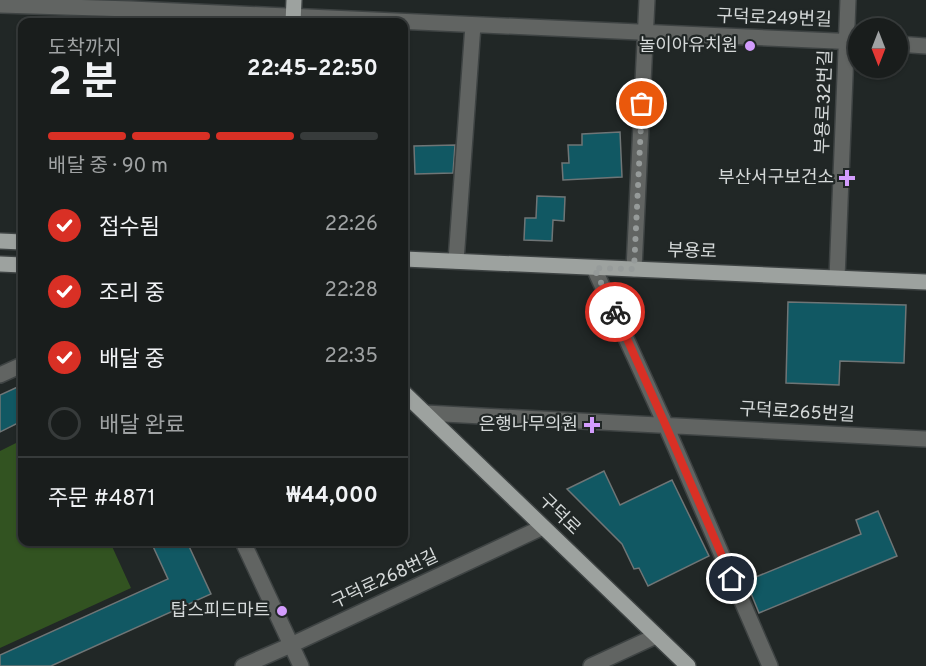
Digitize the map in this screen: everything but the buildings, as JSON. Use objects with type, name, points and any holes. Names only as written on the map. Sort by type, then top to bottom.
[{"type":"main road","points":[[293,18],[294,0]]},
{"type":"main road","points":[[0,241],[18,242]]},
{"type":"main road","name":"부용로","points":[[408,259],[926,282]]},
{"type":"main road","points":[[0,264],[18,266]]},
{"type":"main road","name":"구덕로","points":[[408,397],[688,666]]},
{"type":"street","points":[[634,269],[647,0]]},
{"type":"street","name":"부용로32번길","points":[[848,0],[850,18]]},
{"type":"street","name":"구덕로249번길","points":[[0,4],[261,18]]},
{"type":"street","name":"구덕로249번길","points":[[408,23],[848,42]]},
{"type":"street","points":[[456,261],[473,25]]},
{"type":"street","points":[[908,45],[926,46]]},
{"type":"street","name":"부용로32번길","points":[[837,278],[850,78]]},
{"type":"street","points":[[594,268],[666,426],[770,666]]},
{"type":"street","points":[[0,375],[18,367]]},
{"type":"street","name":"구덕로265번길","points":[[425,414],[926,440]]},
{"type":"street","name":"구덕로268번길","points":[[243,666],[543,527]]},
{"type":"street","points":[[245,546],[301,666]]},
{"type":"street","points":[[591,666],[656,636]]},
{"type":"green space","points":[[18,442],[18,546],[112,546],[131,588],[0,648],[0,451]]},
{"type":"way so far","points":[[615,312],[594,268],[634,269],[642,104]]},
{"type":"place","name":"놀이아유치원","points":[[750,46]]},
{"type":"place","name":"부산서구보건소","points":[[847,178]]},
{"type":"place","name":"은행나무의원","points":[[592,425]]},
{"type":"place","name":"탑스피드마트","points":[[282,611]]},
{"type":"route","points":[[615,312],[732,579]]}]
